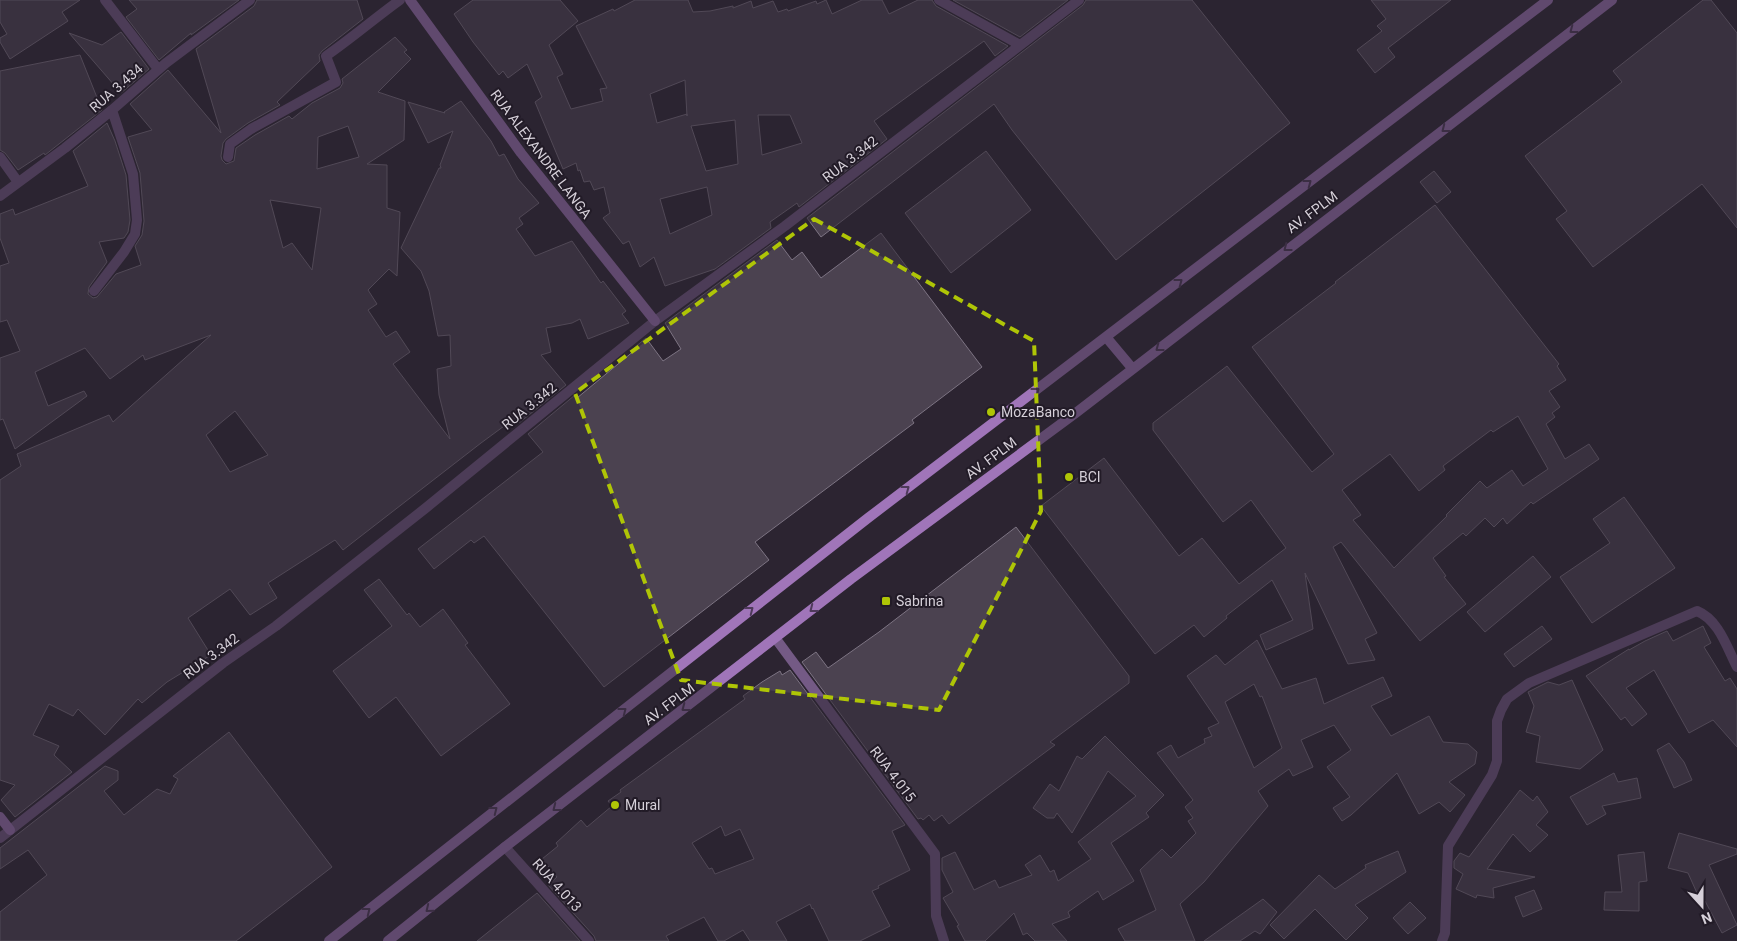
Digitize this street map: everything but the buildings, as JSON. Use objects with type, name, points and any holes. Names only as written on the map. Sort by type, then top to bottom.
[{"type":"main road","name":"RUA ALEXANDRE LANGA","points":[[410,0],[521,153],[655,321]]},
{"type":"main road","name":"AV. FPLM","points":[[329,941],[860,524],[1548,0]]},
{"type":"main road","name":"AV. FPLM","points":[[388,941],[505,847],[776,639],[851,579],[1069,417],[1612,0]]},
{"type":"main road","points":[[1106,337],[1132,368]]},
{"type":"main road","points":[[0,817],[10,830]]},
{"type":"street","points":[[105,0],[158,69]]},
{"type":"street","name":"RUA 3.434","points":[[0,196],[65,148],[158,69],[250,0]]},
{"type":"street","points":[[228,157],[230,144],[251,129],[336,82],[326,56],[350,40],[366,25],[400,0]]},
{"type":"street","points":[[939,0],[1020,45]]},
{"type":"street","name":"RUA 3.342","points":[[0,838],[223,663],[276,626],[427,507],[655,321],[785,226],[1079,0]]},
{"type":"street","points":[[94,291],[124,252],[135,234],[138,220],[133,174],[112,110]]},
{"type":"street","points":[[0,157],[18,182]]},
{"type":"street","points":[[1442,941],[1445,933],[1448,846],[1492,774],[1497,761],[1497,720],[1507,699],[1529,683],[1698,611],[1705,614],[1712,622],[1737,667]]},
{"type":"street","name":"RUA 4.015","points":[[776,639],[936,854],[936,916],[944,941]]},
{"type":"street","name":"RUA 4.013","points":[[505,847],[589,941]]},
{"type":"highlighted area","points":[[814,219],[1034,341],[1041,511],[939,710],[681,680],[575,393]]},
{"type":"place","name":"MozaBanco","points":[[991,412]]},
{"type":"place","name":"BCI","points":[[1069,477]]},
{"type":"place","name":"Sabrina","points":[[886,601]]},
{"type":"place","name":"Mural","points":[[615,805]]}]
